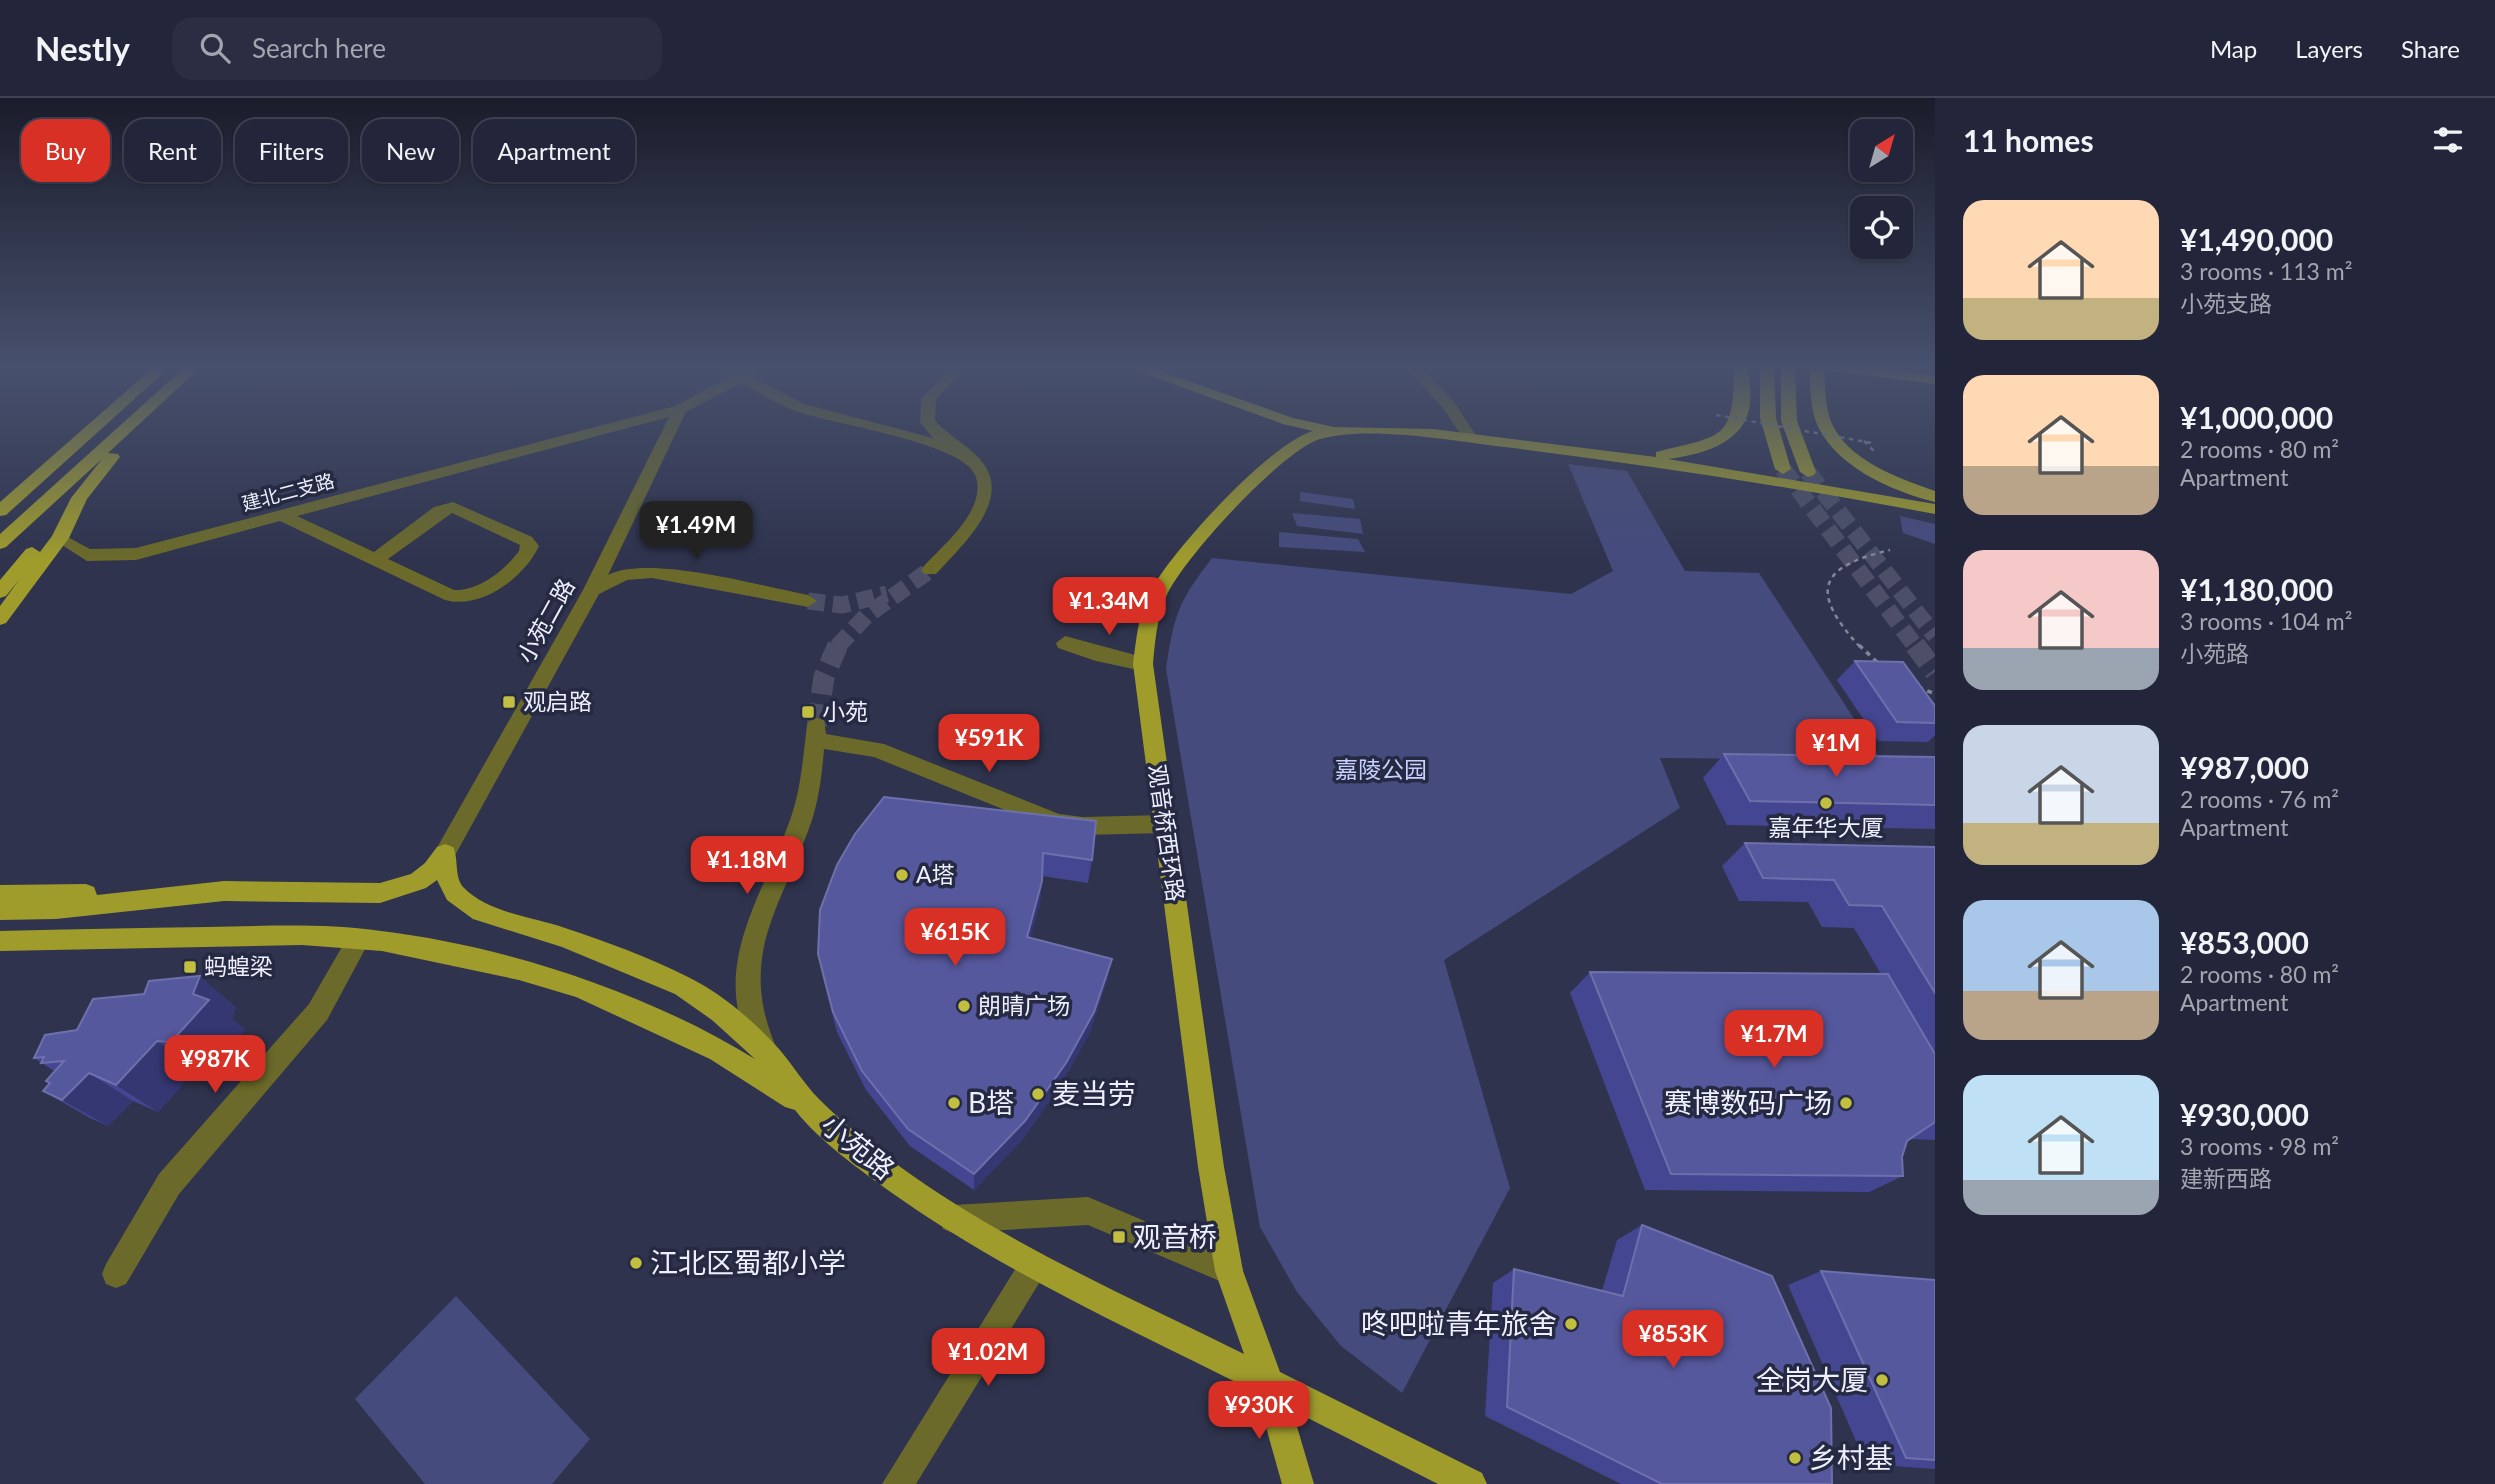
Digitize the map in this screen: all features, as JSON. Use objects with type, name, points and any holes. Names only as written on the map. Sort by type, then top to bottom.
[{"type":"main road","points":[[0,509],[20,495],[93,430]]},
{"type":"main road","points":[[0,543],[128,430]]},
{"type":"main road","points":[[0,592],[135,430]]},
{"type":"main road","points":[[1326,430],[1332,431]]},
{"type":"main road","points":[[1634,457],[1679,453],[1704,446],[1729,430]]},
{"type":"main road","points":[[1772,430],[1783,468]]},
{"type":"main road","points":[[1792,430],[1808,472]]},
{"type":"main road","points":[[1828,430],[1831,436],[1861,462],[1935,497]]},
{"type":"main road","name":"观音桥西环路","points":[[1298,1484],[1269,1384],[1229,1270],[1211,1167],[1143,664],[1148,625],[1161,589],[1185,555],[1279,456],[1293,445],[1332,431],[1470,438],[1634,457]]},
{"type":"main road","points":[[1634,457],[1935,509]]},
{"type":"main road","points":[[0,619],[60,538],[79,498]]},
{"type":"main road","points":[[0,895],[224,891],[380,893],[418,881],[433,870],[445,853]]},
{"type":"main road","points":[[445,853],[447,878],[467,904],[499,919],[612,955],[683,986],[721,1012],[769,1056]]},
{"type":"main road","points":[[0,910],[56,909],[224,891]]},
{"type":"main road","points":[[0,942],[302,935],[358,940],[481,961],[581,988],[719,1051],[808,1107]]},
{"type":"main road","points":[[0,950],[98,941]]},
{"type":"main road","name":"小苑路","points":[[769,1056],[808,1107],[869,1160],[953,1219],[1034,1265],[1269,1384]]},
{"type":"main road","points":[[1269,1384],[1471,1484]]},
{"type":"street","name":"建北二支路","points":[[60,538],[87,555],[136,554],[603,430]]},
{"type":"street","name":"小苑二路","points":[[445,853],[592,590],[670,430]]},
{"type":"street","points":[[885,430],[936,443],[967,456]]},
{"type":"street","points":[[930,570],[967,533],[984,501],[986,490],[983,472],[935,430]]},
{"type":"street","points":[[1465,430],[1470,438]]},
{"type":"street","points":[[283,516],[375,560],[451,596],[463,597],[481,591],[527,556],[530,545],[453,507],[440,511],[375,560]]},
{"type":"street","points":[[592,590],[624,574],[652,572],[808,601]]},
{"type":"street","points":[[1065,643],[1096,654],[1143,664]]},
{"type":"street","name":"小苑路","points":[[769,1056],[748,1014],[746,971],[751,946],[800,820],[816,733],[877,750],[1033,815],[1058,822],[1083,826],[1164,824]]},
{"type":"street","points":[[116,1274],[169,1184],[318,1012],[358,940]]},
{"type":"street","points":[[953,1219],[1088,1211],[1229,1270]]},
{"type":"street","points":[[898,1484],[1034,1265]]},
{"type":"path","points":[[1798,430],[1872,443]]},
{"type":"path","points":[[1889,670],[1848,637],[1830,610],[1826,586],[1836,567],[1858,555],[1890,550]]},
{"type":"path","points":[[1910,682],[1935,694]]},
{"type":"green space","name":"嘉陵公园","points":[[1568,464],[1627,471],[1685,571],[1759,573],[1881,760],[1660,758],[1680,808],[1444,960],[1510,1188],[1402,1393],[1341,1346],[1297,1292],[1260,1227],[1166,669],[1169,651],[1179,610],[1212,558],[1571,594],[1613,571]]},
{"type":"green space","points":[[1300,492],[1353,499],[1355,509],[1300,501]]},
{"type":"green space","points":[[1292,513],[1360,519],[1363,534],[1297,526]]},
{"type":"green space","points":[[1900,516],[1935,524],[1935,544],[1903,533]]},
{"type":"green space","points":[[1279,532],[1358,539],[1365,552],[1279,547]]},
{"type":"green space","points":[[456,1296],[590,1439],[552,1484],[425,1484],[355,1399]]},
{"type":"building","points":[[1855,661],[1903,662],[1935,706],[1935,723],[1897,722]]},
{"type":"building","points":[[1724,754],[1935,757],[1935,805],[1750,801]]},
{"type":"building","name":"朗晴广场","points":[[884,797],[1096,821],[1092,860],[1043,853],[1042,881],[1027,937],[1112,959],[1094,1012],[1066,1063],[1025,1121],[974,1174],[908,1129],[862,1071],[833,1012],[818,954],[820,910],[837,865],[855,834]]},
{"type":"building","points":[[1745,843],[1935,847],[1935,993],[1882,906],[1849,905],[1834,880],[1763,878]]},
{"type":"building","points":[[1590,972],[1888,974],[1935,1054],[1935,1122],[1907,1141],[1902,1157],[1903,1176],[1671,1174]]},
{"type":"building","points":[[200,976],[193,994],[209,1000],[171,1042],[157,1041],[116,1085],[89,1073],[62,1100],[43,1091],[50,1083],[46,1081],[64,1061],[41,1063],[44,1057],[34,1058],[45,1035],[77,1030],[93,999],[144,994],[149,981]]},
{"type":"building","points":[[1642,1225],[1772,1276],[1831,1408],[1832,1484],[1662,1484],[1507,1407],[1514,1269],[1623,1296]]},
{"type":"building","points":[[1821,1271],[1935,1280],[1935,1460],[1906,1458]]},
{"type":"tunnel","points":[[1783,469],[1916,647]]},
{"type":"tunnel","points":[[1808,472],[1935,636]]},
{"type":"tunnel","points":[[837,647],[866,616],[930,570]]},
{"type":"tunnel","points":[[808,601],[842,605],[887,594]]},
{"type":"tunnel","points":[[1915,645],[1935,672]]},
{"type":"tunnel","points":[[817,725],[824,677],[837,647]]},
{"type":"place","name":"观启路","points":[[509,702]]},
{"type":"place","name":"小苑","points":[[808,712]]},
{"type":"place","name":"嘉年华大厦","points":[[1826,803]]},
{"type":"place","name":"A塔","points":[[902,875]]},
{"type":"place","name":"蚂蝗梁","points":[[190,967]]},
{"type":"place","name":"朗晴广场","points":[[964,1006]]},
{"type":"place","name":"麦当劳","points":[[1038,1094]]},
{"type":"place","name":"B塔","points":[[954,1103]]},
{"type":"place","name":"赛博数码广场","points":[[1846,1103]]},
{"type":"place","name":"观音桥","points":[[1119,1237]]},
{"type":"place","name":"江北区蜀都小学","points":[[636,1263]]},
{"type":"place","name":"咚吧啦青年旅舍","points":[[1571,1324]]},
{"type":"place","name":"全岗大厦","points":[[1882,1380]]},
{"type":"place","name":"乡村基","points":[[1795,1458]]}]
